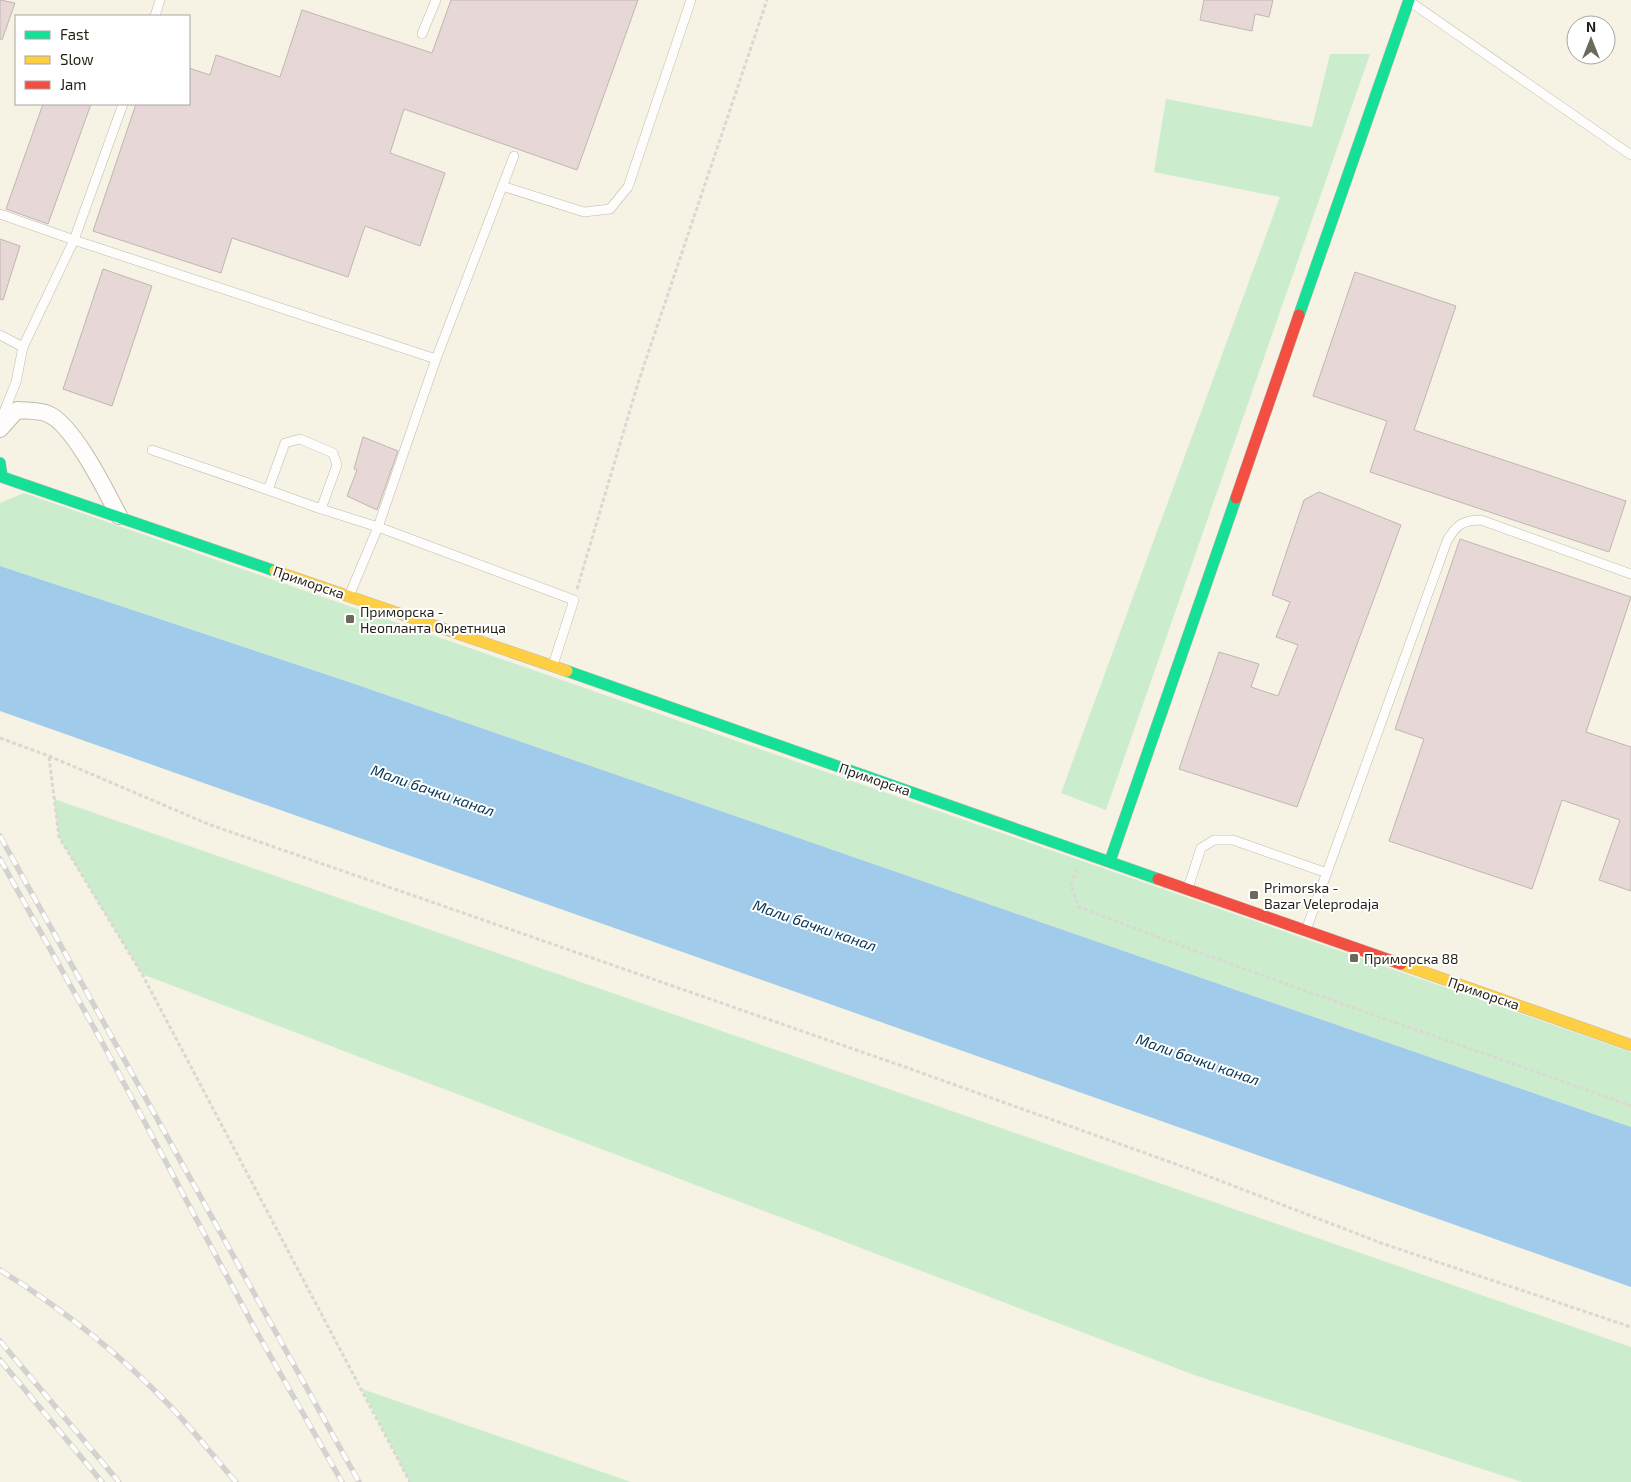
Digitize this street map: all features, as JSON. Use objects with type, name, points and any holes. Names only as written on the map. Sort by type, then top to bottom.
[{"type":"street","points":[[1110,861],[1408,0]]},
{"type":"street","points":[[0,429],[17,410],[48,414],[68,430],[97,476],[118,516]]},
{"type":"street","name":"Приморска","points":[[0,463],[1,477],[553,666],[1631,1045]]},
{"type":"lane","points":[[155,15],[160,0]]},
{"type":"lane","points":[[422,34],[436,0]]},
{"type":"lane","points":[[502,186],[584,212],[610,209],[628,187],[691,0]]},
{"type":"lane","points":[[1408,0],[1631,155]]},
{"type":"lane","points":[[0,422],[16,382],[23,348],[74,240],[123,105]]},
{"type":"lane","points":[[349,596],[378,527],[436,359],[514,156]]},
{"type":"lane","points":[[0,214],[436,359]]},
{"type":"lane","points":[[0,335],[23,348]]},
{"type":"lane","points":[[268,490],[285,443],[300,439],[333,453],[336,465],[321,509]]},
{"type":"lane","points":[[152,450],[378,527],[574,600],[553,666]]},
{"type":"lane","points":[[1306,930],[1447,541],[1455,527],[1467,520],[1481,520],[1631,574]]},
{"type":"lane","points":[[1188,888],[1201,848],[1214,840],[1233,840],[1327,873]]},
{"type":"path","points":[[574,600],[638,383],[767,0]]},
{"type":"path","points":[[0,738],[48,756],[208,824],[905,1066],[1195,1172],[1381,1243],[1631,1327]]},
{"type":"path","points":[[48,756],[59,836],[142,974],[410,1482]]},
{"type":"path","points":[[1082,852],[1071,885],[1079,907],[1192,951],[1432,1034],[1631,1106]]},
{"type":"green space","points":[[1330,54],[1370,54],[1106,810],[1061,793],[1280,197],[1154,172],[1166,99],[1312,127]]},
{"type":"green space","points":[[24,493],[1631,1052],[1631,1127],[349,682],[0,566],[0,503]]},
{"type":"green space","points":[[54,799],[1631,1347],[1631,1482],[1522,1482],[1197,1376],[142,974],[59,837]]},
{"type":"green space","points":[[362,1389],[631,1482],[410,1482]]},
{"type":"water","name":"Мали бачки канал","points":[[0,566],[349,682],[1631,1127],[1631,1287],[0,711]]},
{"type":"building","points":[[0,0],[15,3],[2,40],[0,39]]},
{"type":"building","points":[[451,0],[638,0],[577,170],[404,109],[390,153],[445,173],[420,246],[365,226],[348,277],[232,238],[221,273],[93,231],[136,105],[190,105],[190,68],[210,75],[216,55],[280,77],[302,10],[432,53]]},
{"type":"building","points":[[1204,0],[1273,0],[1269,17],[1255,14],[1252,31],[1200,20]]},
{"type":"building","points":[[43,105],[91,105],[48,224],[6,209]]},
{"type":"building","points":[[0,239],[20,246],[3,300],[0,299]]},
{"type":"building","points":[[103,269],[152,286],[112,406],[63,389]]},
{"type":"building","points":[[1355,272],[1456,306],[1414,430],[1626,501],[1609,552],[1370,472],[1387,421],[1313,396]]},
{"type":"building","points":[[363,437],[398,451],[377,510],[347,496],[357,470],[354,469]]},
{"type":"building","points":[[1319,492],[1401,525],[1297,807],[1179,769],[1219,652],[1259,664],[1251,687],[1278,696],[1298,645],[1276,637],[1290,602],[1272,595],[1304,500]]},
{"type":"building","points":[[1460,539],[1631,597],[1586,732],[1631,747],[1631,891],[1599,880],[1620,820],[1562,800],[1532,889],[1389,841],[1424,739],[1395,729]]},
{"type":"railway","points":[[0,836],[359,1482]]},
{"type":"railway","points":[[0,859],[103,1044],[255,1329],[342,1482]]},
{"type":"railway","points":[[0,1270],[68,1316],[132,1369],[179,1416],[236,1482]]},
{"type":"railway","points":[[0,1341],[119,1482]]},
{"type":"railway","points":[[0,1360],[102,1482]]},
{"type":"traffic: fast","points":[[1299,315],[1409,0]]},
{"type":"traffic: fast","points":[[0,463],[2,477],[275,571]]},
{"type":"traffic: fast","points":[[1110,861],[1236,498]]},
{"type":"traffic: fast","points":[[567,671],[1158,879]]},
{"type":"traffic: slow","points":[[275,571],[567,671]]},
{"type":"traffic: slow","points":[[1401,964],[1631,1045]]},
{"type":"traffic: jam","points":[[1236,498],[1299,315]]},
{"type":"traffic: jam","points":[[1158,879],[1401,964]]},
{"type":"place","name":"Приморска - Неопланта Окретница","points":[[350,619]]},
{"type":"place","name":"Primorska - Bazar Veleprodaja","points":[[1254,895]]},
{"type":"place","name":"Приморска 88","points":[[1354,958]]}]
